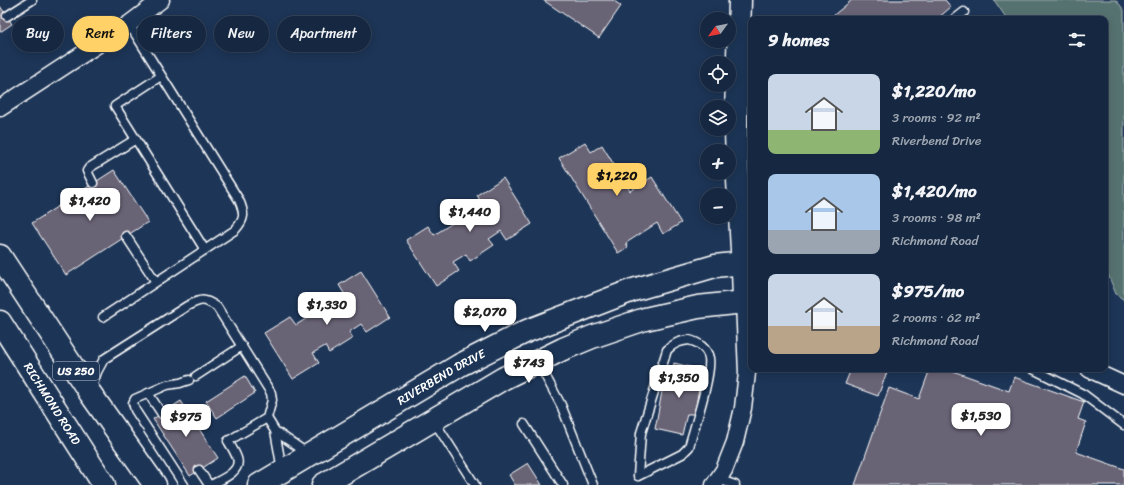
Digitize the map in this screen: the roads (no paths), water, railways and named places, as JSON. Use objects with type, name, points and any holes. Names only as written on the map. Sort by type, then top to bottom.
[{"type":"main road","points":[[323,485],[504,378],[592,337],[645,319],[698,307],[747,302],[747,264],[738,190],[736,128],[740,0]]},
{"type":"main road","name":"US 250","points":[[0,256],[90,393],[155,485]]},
{"type":"main road","name":"RIVERBEND DRIVE","points":[[259,485],[460,366],[527,331],[634,290],[715,266],[747,264]]},
{"type":"main road","name":"RICHMOND ROAD","points":[[0,322],[104,485]]},
{"type":"street","points":[[129,24],[161,0]]},
{"type":"street","points":[[0,108],[86,52]]},
{"type":"street","points":[[716,482],[724,470],[735,442],[743,408],[747,373],[747,302]]},
{"type":"street","points":[[1096,372],[1124,385]]},
{"type":"lane","points":[[7,16],[32,0]]},
{"type":"lane","points":[[959,16],[964,12]]},
{"type":"lane","points":[[103,316],[235,230],[243,222],[244,211],[239,200],[129,24]]},
{"type":"lane","points":[[162,76],[115,106],[205,250]]},
{"type":"lane","points":[[93,183],[86,171],[136,139]]},
{"type":"lane","points":[[126,236],[156,282]]},
{"type":"lane","points":[[90,393],[97,372],[104,359],[186,306],[198,300],[207,300],[217,307],[271,393],[272,400],[268,418],[275,431],[283,471]]},
{"type":"lane","points":[[689,340],[701,345],[709,358],[707,381],[689,447],[682,454],[638,476],[641,433],[667,350],[673,344],[680,341],[689,340]]},
{"type":"lane","points":[[184,485],[135,410],[133,403],[135,399],[167,385],[180,383],[193,378],[242,346]]},
{"type":"lane","points":[[538,361],[561,405],[593,485]]},
{"type":"lane","points":[[1039,372],[1083,394],[1124,425]]},
{"type":"lane","points":[[148,393],[162,414]]},
{"type":"lane","points":[[200,470],[210,485],[232,473],[237,466],[238,459],[228,441],[268,418]]},
{"type":"lane","points":[[434,420],[475,485]]},
{"type":"lane","points":[[524,424],[563,485]]},
{"type":"lane","points":[[275,431],[310,455]]},
{"type":"lane","points":[[716,482],[735,485]]}]
